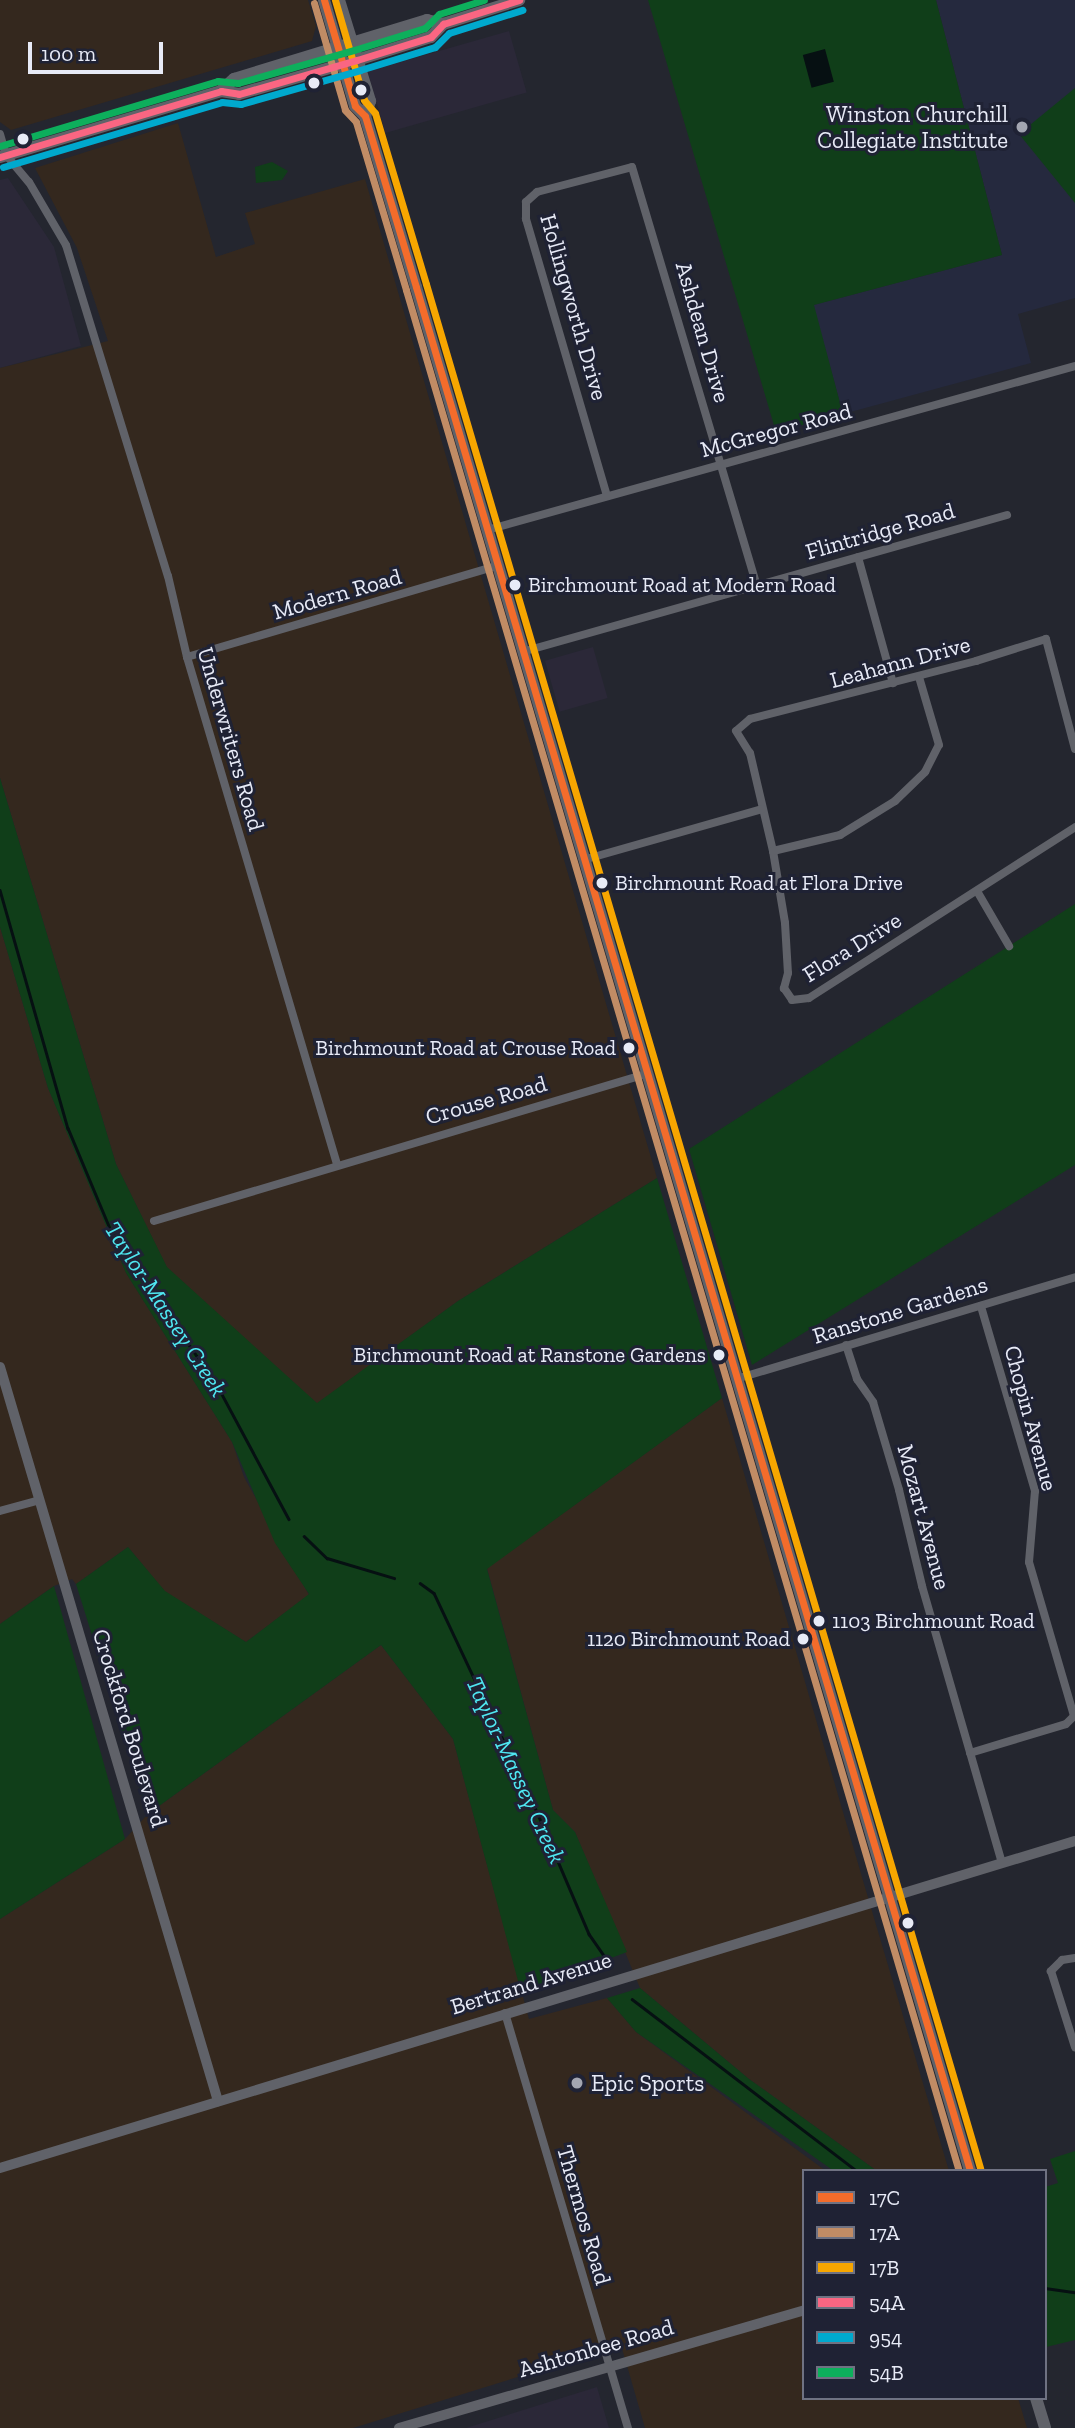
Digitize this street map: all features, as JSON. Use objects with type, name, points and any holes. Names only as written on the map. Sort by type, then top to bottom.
[{"type":"main road","points":[[324,0],[355,106],[365,116],[969,2169]]},
{"type":"main road","points":[[339,0],[370,101],[365,116]]},
{"type":"main road","points":[[3,156],[221,91],[239,94],[357,60],[431,37],[443,24],[519,0]]},
{"type":"main road","points":[[221,91],[234,79],[337,47],[427,20],[443,24]]},
{"type":"main road","points":[[1037,2400],[1045,2428]]},
{"type":"street","points":[[0,134],[3,156]]},
{"type":"street","name":"Underwriters Road","points":[[3,156],[29,182],[66,245],[168,576],[187,657],[337,1164]]},
{"type":"street","name":"Hollingworth Drive","points":[[607,496],[526,219],[526,202],[537,192],[600,173],[624,167],[635,170]]},
{"type":"street","name":"Ashdean Drive","points":[[635,170],[757,585]]},
{"type":"street","name":"McGregor Road","points":[[487,530],[1075,366]]},
{"type":"street","name":"Flintridge Road","points":[[522,652],[1007,515]]},
{"type":"street","points":[[858,557],[892,683]]},
{"type":"street","name":"Modern Road","points":[[187,657],[496,566]]},
{"type":"street","name":"Leahann Drive","points":[[762,809],[750,753],[738,736],[738,726],[1046,639],[1075,749]]},
{"type":"street","points":[[773,851],[840,835],[895,801],[925,772],[939,745],[919,677]]},
{"type":"street","points":[[583,860],[762,809]]},
{"type":"street","name":"Flora Drive","points":[[762,809],[773,851],[785,923],[788,973],[784,988],[797,1002],[1075,827]]},
{"type":"street","points":[[977,891],[1009,946]]},
{"type":"street","name":"Crouse Road","points":[[337,1164],[646,1074]]},
{"type":"street","points":[[154,1221],[337,1164]]},
{"type":"street","name":"Ranstone Gardens","points":[[736,1379],[1075,1277]]},
{"type":"street","name":"Chopin Avenue","points":[[970,1753],[1066,1724],[1074,1716],[1029,1562],[1035,1491],[981,1306]]},
{"type":"street","name":"Mozart Avenue","points":[[846,1345],[884,1440],[1002,1863]]},
{"type":"street","name":"Crockford Boulevard","points":[[0,1367],[218,2101]]},
{"type":"street","points":[[0,1511],[40,1500]]},
{"type":"street","name":"Bertrand Avenue","points":[[0,2168],[505,2013],[890,1899],[1075,1840]]},
{"type":"street","points":[[1075,1958],[1062,1960],[1051,1971],[1075,2047]]},
{"type":"street","name":"Thermos Road","points":[[505,2013],[628,2428]]},
{"type":"street","name":"Ashtonbee Road","points":[[399,2428],[802,2311]]},
{"type":"shaded area","points":[[0,0],[308,0],[316,26],[312,41],[11,130],[0,122]]},
{"type":"shaded area","points":[[936,0],[1075,0],[1075,298],[1018,314],[1031,363],[843,414],[813,305],[1002,255]]},
{"type":"shaded area","points":[[509,31],[527,93],[385,133],[368,72]]},
{"type":"shaded area","points":[[825,49],[834,82],[812,88],[803,55]]},
{"type":"shaded area","points":[[178,123],[216,257],[255,244],[245,213],[365,179],[657,1178],[458,1301],[317,1404],[167,1268],[116,1164],[0,778],[0,368],[108,341],[77,248],[35,168]]},
{"type":"shaded area","points":[[8,178],[54,247],[81,346],[0,368],[0,180]]},
{"type":"shaded area","points":[[593,647],[608,698],[560,712],[545,661]]},
{"type":"shaded area","points":[[0,927],[48,1088],[126,1273],[232,1442],[244,1477],[309,1595],[246,1642],[165,1592],[128,1547],[76,1584],[72,1579],[54,1586],[0,1624]]},
{"type":"shaded area","points":[[722,1398],[948,2169],[874,2169],[749,2079],[640,1988],[575,1832],[553,1810],[487,1568]]},
{"type":"shaded area","points":[[381,1645],[453,1739],[529,2019],[607,1998],[636,2032],[823,2169],[802,2169],[802,2400],[1019,2400],[1027,2428],[645,2428],[621,2345],[353,2428],[0,2428],[0,1919],[125,1839],[148,1814]]},
{"type":"shaded area","points":[[597,2387],[609,2428],[466,2428]]},
{"type":"green space","points":[[648,0],[936,0],[1002,255],[814,305],[843,414],[776,432]]},
{"type":"green space","points":[[1075,88],[1075,203],[1019,134]]},
{"type":"green space","points":[[272,162],[288,171],[282,180],[256,183],[255,167]]},
{"type":"green space","points":[[0,778],[116,1164],[167,1267],[317,1403],[458,1301],[657,1178],[722,1398],[487,1569],[553,1810],[575,1832],[627,1952],[521,1992],[453,1739],[381,1645],[148,1814],[76,1584],[128,1547],[165,1591],[246,1642],[309,1594],[275,1543],[232,1442],[126,1273],[48,1088],[0,927]]},
{"type":"green space","points":[[1075,904],[1075,1165],[752,1365],[689,1149]]},
{"type":"green space","points":[[54,1586],[125,1839],[0,1919],[0,1624]]},
{"type":"green space","points":[[640,1988],[749,2079],[874,2169],[831,2169],[636,2032],[607,1998]]},
{"type":"green space","points":[[1075,2151],[1075,2340],[1047,2347],[1047,2186],[1058,2183],[1050,2159]]},
{"type":"waterway","name":"Taylor-Massey Creek","points":[[0,890],[68,1128],[112,1233],[217,1385],[289,1519]]},
{"type":"waterway","name":"Taylor-Massey Creek","points":[[304,1536],[327,1558],[394,1578]]},
{"type":"waterway","name":"Taylor-Massey Creek","points":[[420,1583],[434,1593],[537,1812],[589,1934],[607,1960]]},
{"type":"waterway","name":"Taylor-Massey Creek","points":[[632,1999],[854,2169]]},
{"type":"waterway","name":"Taylor-Massey Creek","points":[[1047,2288],[1075,2292]]},
{"type":"transit line","name":"17C","points":[[324,0],[355,106],[365,116],[416,287],[969,2169]]},
{"type":"transit line","name":"17B","points":[[335,0],[364,100],[375,113],[426,284],[980,2168]]},
{"type":"transit line","name":"54B","points":[[0,146],[218,81],[238,83],[354,50],[425,28],[439,14],[484,0]]},
{"type":"transit line","name":"54A","points":[[0,157],[221,91],[239,94],[357,60],[431,37],[443,24],[519,0]]},
{"type":"transit line","name":"17A","points":[[314,3],[345,110],[356,122],[406,290],[958,2169]]},
{"type":"transit line","name":"954","points":[[3,167],[222,102],[241,104],[360,70],[435,47],[449,33],[522,10]]},
{"type":"place","name":"Winston Churchill Collegiate Institute","points":[[1022,127]]},
{"type":"place","name":"Birchmount Road at Modern Road","points":[[515,585]]},
{"type":"place","name":"Birchmount Road at Flora Drive","points":[[602,883]]},
{"type":"place","name":"Birchmount Road at Crouse Road","points":[[629,1048]]},
{"type":"place","name":"Birchmount Road at Ranstone Gardens","points":[[719,1355]]},
{"type":"place","name":"1103 Birchmount Road","points":[[819,1621]]},
{"type":"place","name":"1120 Birchmount Road","points":[[803,1639]]},
{"type":"place","name":"Epic Sports","points":[[577,2083]]}]
